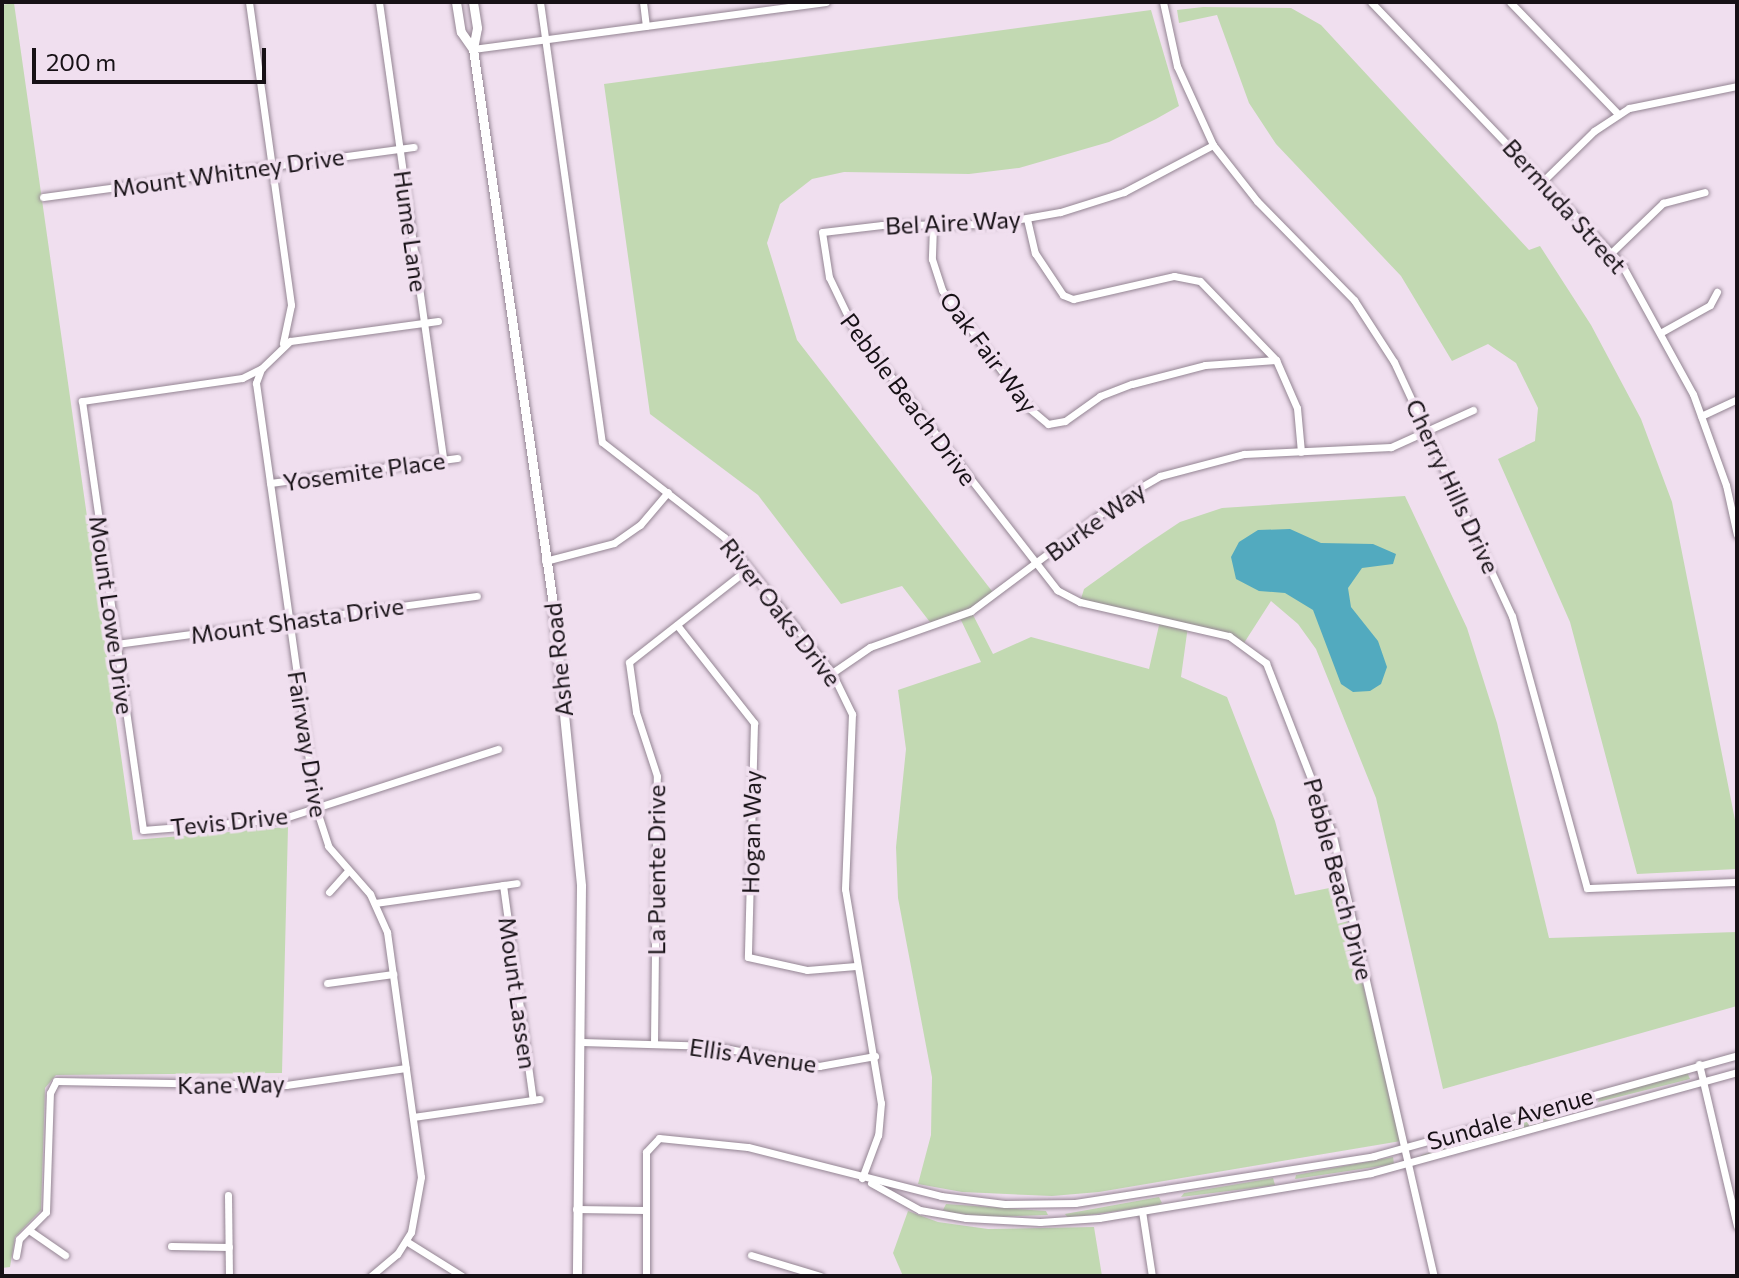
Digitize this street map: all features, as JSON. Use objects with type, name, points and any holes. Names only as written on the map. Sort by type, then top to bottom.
[{"type":"street","points":[[249,2],[291,305],[281,348]]},
{"type":"street","name":"Hume Lane","points":[[379,2],[443,460]]},
{"type":"street","name":"Ashe Road","points":[[456,2],[461,32],[473,49]]},
{"type":"street","name":"Ashe Road","points":[[473,2],[473,49],[545,561],[581,886],[582,1042],[576,1209],[577,1276]]},
{"type":"street","name":"River Oaks Drive","points":[[540,2],[602,442],[710,524],[832,673],[847,698],[854,729],[845,859],[856,966],[875,1056],[880,1119],[862,1178]]},
{"type":"street","points":[[643,2],[646,26]]},
{"type":"street","points":[[747,2],[749,12]]},
{"type":"street","points":[[473,49],[826,2]]},
{"type":"street","name":"Cherry Hills Drive","points":[[1163,2],[1177,66],[1213,145],[1257,201],[1369,319],[1428,432],[1525,651],[1587,888],[1737,882]]},
{"type":"street","name":"Bermuda Street","points":[[1371,2],[1612,252],[1660,333],[1701,416],[1733,493],[1737,535]]},
{"type":"street","points":[[1510,2],[1618,114]]},
{"type":"street","points":[[1544,180],[1618,114],[1662,98],[1737,86]]},
{"type":"street","name":"Bel Aire Way","points":[[822,232],[873,225],[933,226],[1027,219],[1124,192],[1213,145]]},
{"type":"street","name":"Mount Whitney Drive","points":[[43,197],[414,147]]},
{"type":"street","points":[[1612,252],[1663,203],[1705,192]]},
{"type":"street","points":[[1027,219],[1035,253],[1063,295],[1086,299],[1189,275],[1276,360],[1297,408],[1301,452]]},
{"type":"street","name":"Oak Fair Way","points":[[933,226],[932,259],[942,290],[1029,408],[1048,424],[1065,421],[1100,396],[1132,384],[1205,365],[1276,360]]},
{"type":"street","name":"Pebble Beach Drive","points":[[822,232],[834,293],[848,322],[1035,564],[1068,597],[1229,636],[1266,663],[1332,832],[1434,1276]]},
{"type":"street","points":[[1660,333],[1710,305],[1717,292]]},
{"type":"street","points":[[262,368],[290,341],[438,321]]},
{"type":"street","name":"Mount Lowe Drive","points":[[143,830],[82,401],[231,381],[262,368]]},
{"type":"street","name":"Fairway Drive","points":[[262,368],[256,383],[316,808],[328,846],[375,903],[387,932],[413,1117],[421,1192],[406,1241],[371,1276]]},
{"type":"street","points":[[1701,416],[1737,399]]},
{"type":"street","name":"Burke Way","points":[[832,673],[870,647],[971,611],[1122,498],[1160,476],[1222,457],[1377,449],[1428,432],[1473,410]]},
{"type":"street","name":"Yosemite Place","points":[[270,483],[457,458]]},
{"type":"street","points":[[545,561],[614,543],[640,525],[668,492]]},
{"type":"street","name":"La Puente Drive","points":[[654,1044],[657,776],[636,712],[629,662],[749,568]]},
{"type":"street","name":"Mount Shasta Drive","points":[[116,644],[477,596]]},
{"type":"street","name":"Hogan Way","points":[[677,625],[754,723],[748,957],[807,970],[856,966]]},
{"type":"street","name":"Tevis Drive","points":[[143,830],[281,819],[498,749]]},
{"type":"street","points":[[329,892],[348,871]]},
{"type":"street","points":[[375,903],[517,883]]},
{"type":"street","name":"Mount Lassen","points":[[413,1117],[536,1100],[503,885]]},
{"type":"street","points":[[327,983],[393,974]]},
{"type":"street","name":"Ellis Avenue","points":[[582,1042],[722,1047],[819,1066],[875,1056]]},
{"type":"street","name":"Sundale Avenue","points":[[645,1210],[646,1152],[652,1140],[748,1147],[862,1178],[968,1200],[1054,1204],[1170,1190],[1404,1149],[1737,1055]]},
{"type":"street","points":[[1699,1064],[1737,1226]]},
{"type":"street","name":"Kane Way","points":[[29,1230],[46,1212],[50,1093],[56,1081],[286,1085],[406,1068]]},
{"type":"street","name":"Sundale Avenue","points":[[862,1178],[920,1210],[990,1220],[1055,1221],[1142,1211],[1408,1164],[1737,1072]]},
{"type":"street","points":[[1282,1171],[1284,1188]]},
{"type":"street","points":[[1170,1190],[1173,1206]]},
{"type":"street","points":[[228,1195],[229,1276]]},
{"type":"street","points":[[1054,1204],[1055,1221]]},
{"type":"street","points":[[576,1209],[645,1210],[646,1276]]},
{"type":"street","points":[[1142,1211],[1152,1276]]},
{"type":"street","points":[[16,1256],[19,1239],[29,1230],[65,1255]]},
{"type":"street","points":[[406,1241],[462,1276]]},
{"type":"street","points":[[171,1246],[229,1247]]},
{"type":"street","points":[[751,1255],[820,1276]]},
{"type":"green space","points":[[14,3],[133,840],[288,827],[282,1073],[56,1075],[45,1088],[41,1210],[15,1237],[10,1267],[2,1268],[2,5]]},
{"type":"green space","points":[[1203,7],[1291,8],[1321,25],[1529,250],[1540,246],[1591,325],[1641,419],[1672,502],[1737,830],[1737,869],[1637,874],[1570,622],[1498,459],[1535,441],[1538,408],[1516,363],[1488,344],[1452,361],[1401,276],[1276,144],[1249,103],[1217,15],[1179,23],[1177,10]]},
{"type":"green space","points":[[1151,10],[1179,106],[1156,119],[1109,142],[1019,168],[969,174],[844,172],[812,179],[780,204],[767,243],[797,340],[995,595],[971,611],[993,654],[1031,637],[1149,669],[1160,621],[1080,602],[1084,589],[1144,546],[1180,522],[1222,508],[1405,496],[1467,628],[1497,723],[1549,938],[1737,932],[1737,1006],[1443,1089],[1376,798],[1316,649],[1298,624],[1271,601],[1244,643],[1188,626],[1181,677],[1227,697],[1275,821],[1295,895],[1339,886],[1401,1141],[1099,1192],[1052,1196],[962,1192],[918,1184],[931,1135],[932,1077],[898,898],[896,847],[906,749],[898,690],[981,662],[959,616],[933,626],[902,586],[841,604],[758,495],[650,414],[604,84]]},
{"type":"green space","points":[[1687,1072],[1690,1079],[1598,1102],[1599,1098]]},
{"type":"green space","points":[[1576,1105],[1578,1111],[1423,1161],[1421,1155]]},
{"type":"green space","points":[[1393,1157],[1394,1164],[1295,1179],[1296,1175]]},
{"type":"green space","points":[[1273,1178],[1275,1185],[1181,1197],[1184,1193]]},
{"type":"green space","points":[[1159,1197],[1162,1203],[1158,1205],[1068,1218],[1065,1214]]},
{"type":"green space","points":[[946,1204],[1046,1211],[1048,1215],[987,1217],[948,1212],[943,1210]]},
{"type":"green space","points":[[908,1211],[938,1222],[988,1229],[1094,1227],[1102,1276],[903,1276],[893,1253]]},
{"type":"water","points":[[1290,529],[1321,543],[1373,544],[1396,554],[1393,564],[1362,568],[1348,588],[1351,607],[1378,641],[1387,667],[1381,684],[1370,691],[1353,692],[1341,684],[1313,610],[1285,593],[1259,591],[1236,579],[1231,557],[1239,542],[1258,530]]}]
